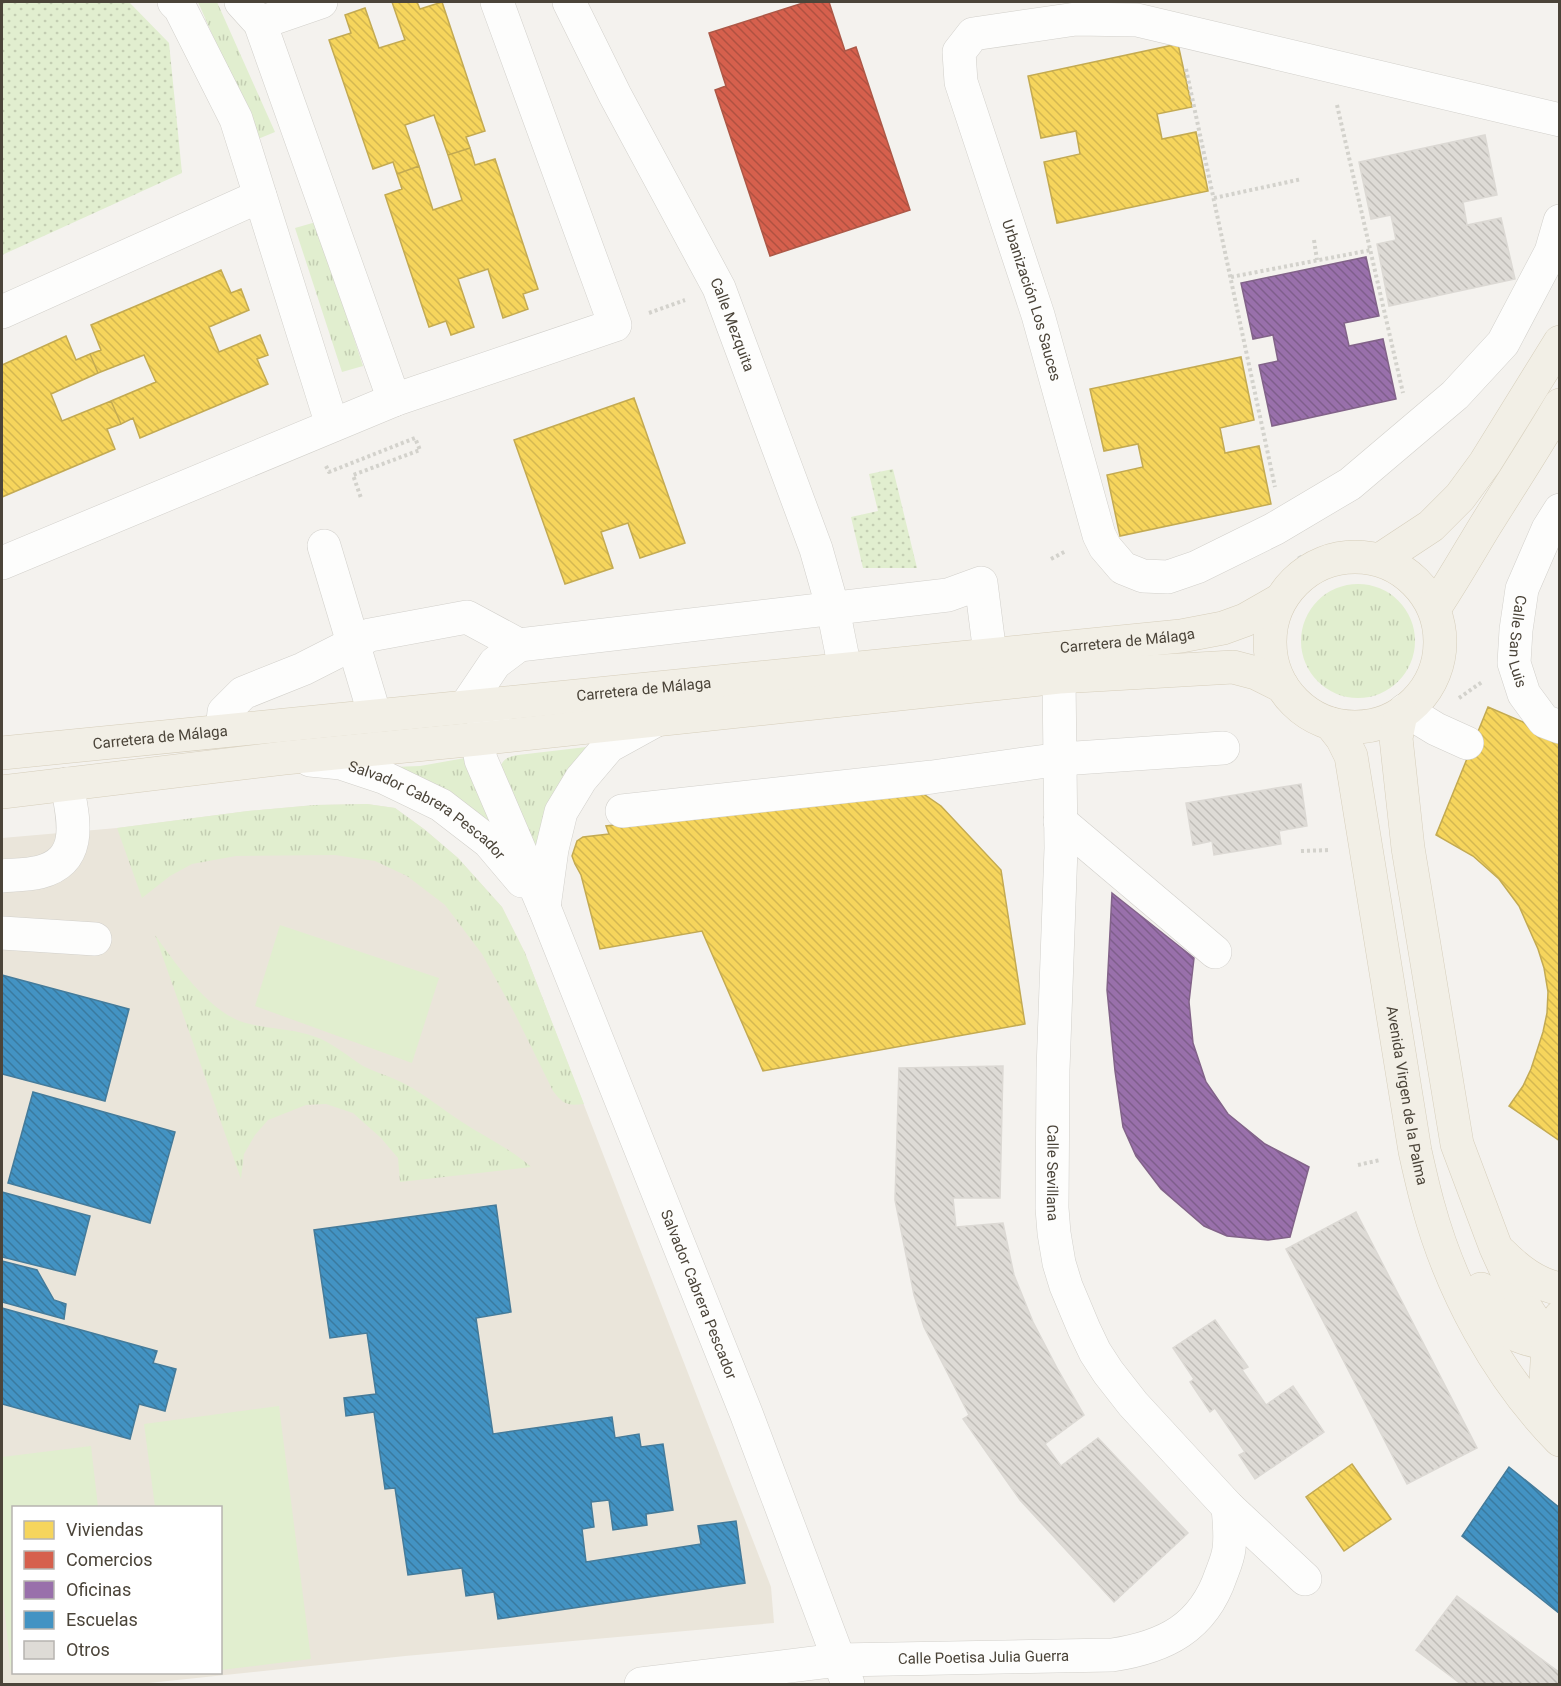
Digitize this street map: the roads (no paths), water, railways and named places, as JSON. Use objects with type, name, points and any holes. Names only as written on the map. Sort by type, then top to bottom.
[{"type":"main road","points":[[1381,559],[1431,526],[1460,497],[1485,463],[1560,342]]},
{"type":"main road","points":[[1434,609],[1453,582],[1560,405]]},
{"type":"main road","points":[[1352,556],[1381,559],[1413,578],[1434,609],[1441,638],[1437,668],[1423,694],[1403,712],[1380,723],[1361,727],[1331,724],[1303,710],[1282,687],[1271,657],[1270,628],[1280,600],[1298,577],[1323,561],[1352,556]]},
{"type":"main road","name":"Carretera de Málaga","points":[[2,753],[1181,636],[1222,628],[1245,620],[1280,600]]},
{"type":"main road","name":"Carretera de Málaga","points":[[2,792],[284,758],[1059,677],[1233,667],[1256,673],[1282,687]]},
{"type":"main road","points":[[1403,712],[1396,738],[1406,837],[1457,1144],[1496,1248],[1518,1296],[1557,1341]]},
{"type":"main road","name":"Avenida Virgen de la Palma","points":[[1331,724],[1342,738],[1351,756],[1415,1151],[1428,1207],[1470,1313],[1504,1372],[1530,1407],[1560,1440]]},
{"type":"main road","points":[[1496,1248],[1518,1269],[1543,1285],[1560,1289]]},
{"type":"main road","points":[[1448,1262],[1477,1282],[1498,1321],[1512,1332],[1529,1341],[1557,1341]]},
{"type":"main road","points":[[1557,1341],[1546,1381],[1549,1404],[1560,1417]]},
{"type":"street","points":[[174,2],[180,8],[236,119],[260,196],[322,430]]},
{"type":"street","points":[[321,2],[250,12],[394,400]]},
{"type":"street","points":[[2,563],[394,400],[615,325],[497,2]]},
{"type":"street","name":"Calle Mezquita","points":[[569,2],[615,95],[719,288],[816,549],[845,669]]},
{"type":"street","name":"Urbanización Los Sauces","points":[[1560,120],[1137,20],[1076,19],[973,34],[959,52],[961,82],[1038,315],[1099,535],[1105,547],[1123,567],[1143,576],[1168,578],[1197,567],[1283,524],[1350,484],[1412,432],[1455,395],[1503,343],[1551,252],[1560,221]]},
{"type":"street","points":[[2,312],[260,196]]},
{"type":"street","name":"Calle San Luis","points":[[1560,510],[1548,529],[1522,589],[1514,663],[1524,694],[1544,721],[1560,728]]},
{"type":"street","points":[[324,546],[375,716]]},
{"type":"street","points":[[466,706],[495,663],[519,645],[948,595],[981,583],[990,654]]},
{"type":"street","points":[[222,730],[224,712],[243,693],[303,669],[370,635],[467,617],[519,645]]},
{"type":"street","name":"Calle Sevillana","points":[[1059,677],[1061,848],[1053,1070],[1052,1208],[1059,1263],[1084,1329],[1108,1372],[1133,1404],[1228,1507],[1305,1579]]},
{"type":"street","points":[[477,739],[488,722],[503,709],[520,701]]},
{"type":"street","points":[[1403,712],[1467,742]]},
{"type":"street","name":"Salvador Cabrera Pescador","points":[[544,908],[552,849],[561,812],[581,778],[609,746],[660,718]]},
{"type":"street","name":"Salvador Cabrera Pescador","points":[[477,739],[481,760],[544,908],[746,1413],[843,1672]]},
{"type":"street","points":[[622,811],[932,777],[1060,759],[1223,748]]},
{"type":"street","name":"Salvador Cabrera Pescador","points":[[284,758],[341,763],[383,777],[441,805],[489,842],[544,908]]},
{"type":"street","points":[[2,876],[37,873],[61,862],[69,850],[74,825],[67,784]]},
{"type":"street","points":[[1060,821],[1215,952]]},
{"type":"street","points":[[2,933],[95,939]]},
{"type":"street","name":"Calle Poetisa Julia Guerra","points":[[641,1684],[1112,1655],[1156,1645],[1193,1623],[1209,1602],[1218,1585],[1229,1549],[1228,1507]]}]
